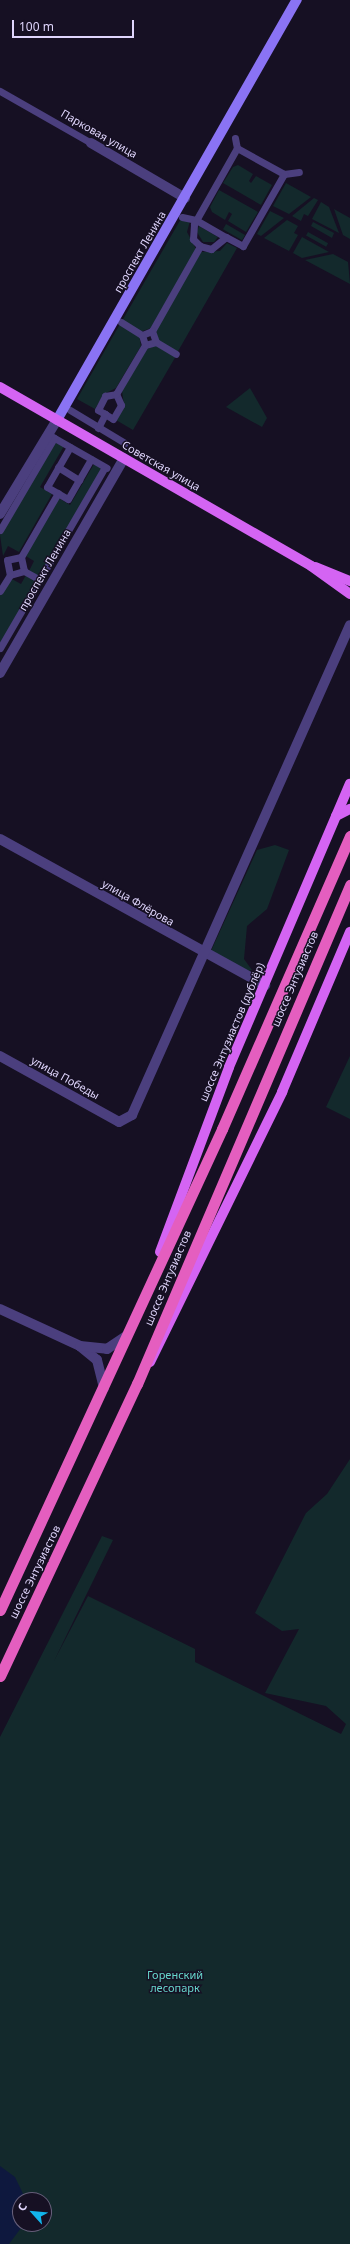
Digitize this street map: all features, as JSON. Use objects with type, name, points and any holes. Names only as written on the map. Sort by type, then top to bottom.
[{"type":"highway","name":"шоссе Энтузиастов","points":[[0,1610],[104,1388],[350,836]]},
{"type":"highway","name":"шоссе Энтузиастов","points":[[0,1676],[137,1384],[350,885]]},
{"type":"main road","name":"проспект Ленина","points":[[57,420],[297,0]]},
{"type":"main road","name":"Советская улица","points":[[0,387],[311,566],[350,594]]},
{"type":"main road","name":"Советская улица","points":[[311,566],[350,581]]},
{"type":"main road","name":"шоссе Энтузиастов (дублёр)","points":[[146,1292],[205,1128],[350,784]]},
{"type":"main road","points":[[336,816],[350,809]]},
{"type":"main road","points":[[137,1384],[166,1334],[249,1164],[350,932]]},
{"type":"street","name":"Парковая улица","points":[[0,91],[185,198]]},
{"type":"street","points":[[226,237],[211,249],[200,246],[193,239],[196,220],[237,148],[235,138]]},
{"type":"street","points":[[237,148],[284,174],[299,172]]},
{"type":"street","points":[[182,217],[196,220],[243,246],[284,174]]},
{"type":"street","points":[[142,334],[152,331],[200,246]]},
{"type":"street","points":[[121,322],[142,334],[145,346]]},
{"type":"street","points":[[152,331],[156,342],[176,354]]},
{"type":"street","points":[[116,394],[121,405],[113,419],[98,410],[105,396],[116,394],[145,346],[156,342]]},
{"type":"street","points":[[70,410],[125,443]]},
{"type":"street","points":[[98,428],[105,414]]},
{"type":"street","name":"проспект Ленина","points":[[0,514],[57,420]]},
{"type":"street","points":[[0,530],[56,437],[70,447],[106,466],[0,648]]},
{"type":"street","points":[[70,447],[47,487],[68,499],[91,459]]},
{"type":"street","name":"проспект Ленина","points":[[0,673],[124,458]]},
{"type":"street","points":[[58,468],[79,480]]},
{"type":"street","points":[[24,572],[21,557],[58,493]]},
{"type":"street","points":[[10,575],[3,558],[21,557]]},
{"type":"street","points":[[0,591],[10,575],[24,572],[40,580]]},
{"type":"street","points":[[203,954],[350,625]]},
{"type":"street","name":"улица Флёрова","points":[[0,839],[203,954],[265,986]]},
{"type":"street","name":"улица Победы","points":[[0,1056],[119,1122],[132,1115],[203,954]]},
{"type":"street","points":[[0,1309],[80,1346],[97,1360],[104,1388]]},
{"type":"street","points":[[80,1346],[107,1349],[127,1334]]},
{"type":"green space","points":[[238,165],[253,174],[249,181],[251,183],[256,176],[272,185],[261,205],[223,183],[233,167]]},
{"type":"green space","points":[[286,183],[311,197],[289,214],[273,206]]},
{"type":"green space","points":[[219,190],[258,212],[246,232],[228,221],[232,214],[229,212],[225,220],[212,212],[210,207]]},
{"type":"green space","points":[[314,198],[318,200],[308,216],[304,214],[301,221],[292,216]]},
{"type":"green space","points":[[321,202],[329,207],[339,233],[312,219]]},
{"type":"green space","points":[[334,209],[350,218],[350,239],[343,235]]},
{"type":"green space","points":[[270,211],[284,218],[261,236],[257,234]]},
{"type":"green space","points":[[182,217],[190,221],[187,232],[196,249],[151,328],[140,332],[122,321]]},
{"type":"green space","points":[[287,220],[298,226],[294,233],[298,235],[289,251],[264,238]]},
{"type":"green space","points":[[313,222],[334,233],[332,238],[311,226]]},
{"type":"green space","points":[[226,224],[245,235],[242,240],[223,229]]},
{"type":"green space","points":[[199,226],[218,237],[214,242],[203,242],[197,232]]},
{"type":"green space","points":[[308,232],[328,243],[326,247],[306,235]]},
{"type":"green space","points":[[302,237],[329,252],[302,258],[293,253]]},
{"type":"green space","points":[[227,243],[237,248],[177,353],[159,342],[156,331],[201,252],[220,251]]},
{"type":"green space","points":[[333,254],[348,262],[350,284],[305,260]]},
{"type":"green space","points":[[120,324],[139,334],[141,346],[116,388],[104,394],[95,409],[77,399]]},
{"type":"green space","points":[[157,345],[176,356],[133,430],[116,420],[124,405],[122,391],[147,349]]},
{"type":"green space","points":[[250,388],[267,418],[262,427],[226,407]]},
{"type":"green space","points":[[55,441],[64,446],[40,487],[52,494],[19,552],[8,546],[3,556],[0,535]]},
{"type":"green space","points":[[94,464],[103,469],[40,577],[29,571],[34,561],[24,555],[57,497],[70,505]]},
{"type":"green space","points":[[26,575],[37,581],[0,646],[0,596],[10,578],[21,584]]},
{"type":"green space","points":[[275,845],[289,850],[267,909],[247,926],[244,959],[252,970],[248,971],[210,953],[257,850]]},
{"type":"green space","points":[[350,1056],[350,1119],[326,1107]]},
{"type":"green space","name":"Горенский лесопарк","points":[[350,1459],[350,2244],[0,2244],[0,1737],[102,1536],[113,1540],[54,1661],[88,1596],[195,1649],[195,1662],[341,1734],[346,1724],[326,1706],[265,1693],[299,1629],[282,1631],[255,1613],[306,1513],[327,1494]]},
{"type":"water","points":[[0,2166],[15,2177],[22,2192],[12,2192],[12,2232],[18,2232],[9,2244],[0,2244]]}]
